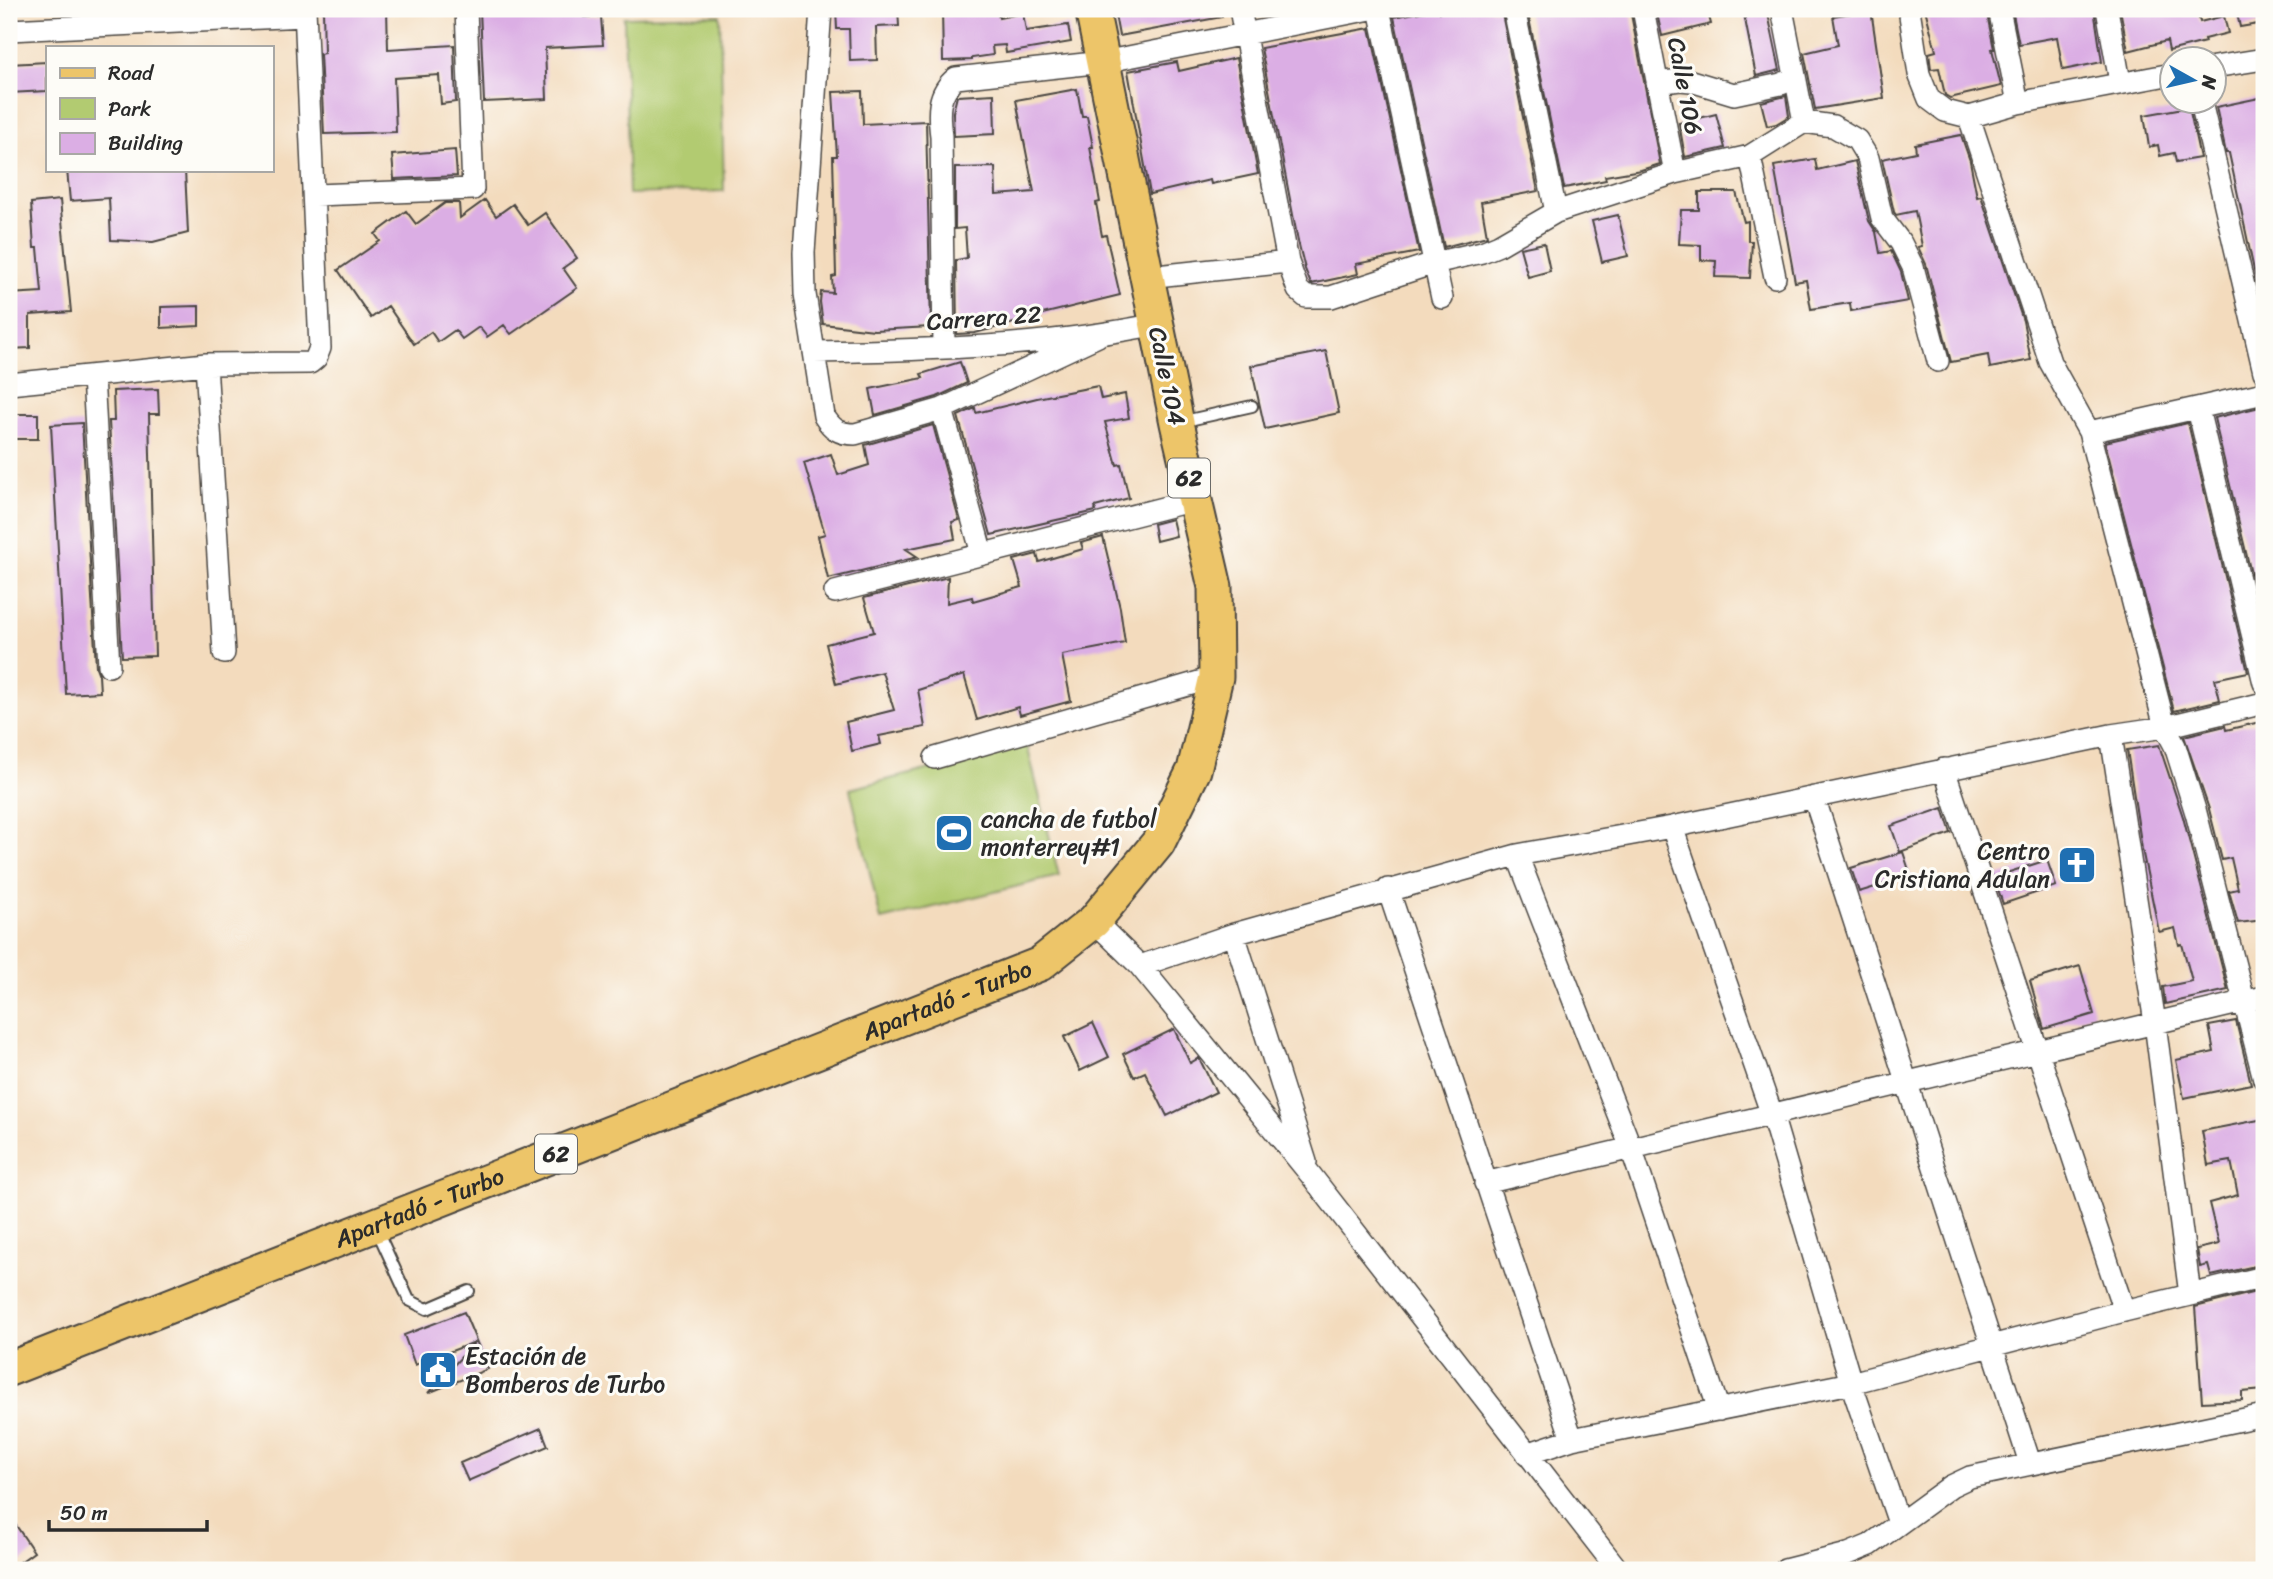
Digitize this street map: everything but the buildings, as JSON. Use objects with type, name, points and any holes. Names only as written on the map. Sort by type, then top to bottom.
[{"type":"main road","name":"Calle 104","points":[[1092,9],[1177,423],[1215,587],[1216,677],[1194,770],[1158,843],[1094,921]]},
{"type":"main road","name":"Apartadó - Turbo","points":[[9,1369],[1040,964],[1094,921]]},
{"type":"street","points":[[315,195],[473,189],[466,9]]},
{"type":"street","points":[[821,9],[804,252],[806,294],[814,352],[824,416],[831,428],[844,434],[855,434],[942,409],[1098,336]]},
{"type":"street","points":[[1240,9],[1288,262],[1298,290],[1306,297],[1331,297],[1434,263],[1482,252],[1500,245],[1556,212],[1675,173],[1750,156],[1804,122],[1833,126],[1857,140],[1868,158],[1882,218],[1901,243],[1913,267],[1938,361]]},
{"type":"street","points":[[944,348],[941,136],[938,115],[940,98],[947,85],[956,78],[1103,62],[1371,9]]},
{"type":"street","points":[[1379,9],[1442,299]]},
{"type":"street","points":[[1514,9],[1556,212]]},
{"type":"street","name":"Calle 106","points":[[1643,9],[1675,173]]},
{"type":"street","points":[[1782,9],[1804,122]]},
{"type":"street","points":[[1909,9],[1919,74],[1929,99],[1945,111],[1969,117],[2018,103],[2158,76]]},
{"type":"street","points":[[1999,9],[2018,103]]},
{"type":"street","points":[[2107,9],[2120,82]]},
{"type":"street","points":[[9,30],[305,12],[320,348],[316,358],[310,363],[206,364],[9,383]]},
{"type":"street","points":[[2228,65],[2264,59]]},
{"type":"street","points":[[1657,83],[1691,81],[1734,94],[1781,84],[1795,78]]},
{"type":"street","points":[[2204,116],[2264,372]]},
{"type":"street","points":[[1969,117],[2050,362],[2089,432],[2165,727],[2178,752],[2255,999],[2264,1079]]},
{"type":"street","points":[[1750,156],[1775,276]]},
{"type":"street","points":[[1147,277],[1288,262]]},
{"type":"street","name":"Carrera 22","points":[[814,352],[944,348],[1098,336],[1157,324]]},
{"type":"street","points":[[206,364],[224,653]]},
{"type":"street","points":[[93,376],[109,666]]},
{"type":"street","points":[[2089,432],[2264,393]]},
{"type":"street","points":[[942,409],[982,554]]},
{"type":"street","points":[[2198,409],[2264,683]]},
{"type":"street","points":[[835,592],[1194,500]]},
{"type":"street","points":[[935,758],[1216,677]]},
{"type":"street","points":[[1140,966],[1234,934],[1517,855],[1672,827],[2111,735],[2165,727],[2264,703]]},
{"type":"street","points":[[2111,735],[2155,1023],[2190,1295]]},
{"type":"street","points":[[1944,769],[2124,1311]]},
{"type":"street","points":[[1814,797],[2030,1462]]},
{"type":"street","points":[[1672,827],[1772,1115],[1851,1383],[1899,1523]]},
{"type":"street","points":[[1517,855],[1632,1148],[1719,1410]]},
{"type":"street","points":[[1388,889],[1572,1438]]},
{"type":"street","points":[[1094,921],[1140,966],[1310,1174],[1618,1570]]},
{"type":"street","points":[[1234,934],[1310,1174]]},
{"type":"street","points":[[1485,1183],[2255,999]]},
{"type":"street","points":[[1527,1454],[1572,1438],[1851,1383],[2264,1276]]},
{"type":"street","points":[[1785,1570],[1849,1554],[1870,1545],[1951,1486],[1970,1477],[2030,1462],[2264,1415]]},
{"type":"lane","points":[[1177,423],[1252,406]]},
{"type":"lane","points":[[375,1225],[409,1300],[416,1305],[426,1309],[469,1291]]},
{"type":"green space","points":[[720,15],[724,191],[629,194],[624,17]]},
{"type":"green space","name":"cancha de futbol monterrey#1","points":[[1027,745],[1059,876],[881,920],[850,789]]},
{"type":"place","name":"cancha de futbol monterrey#1","points":[[954,833]]},
{"type":"place","name":"Centro Cristiana Adulan","points":[[2077,865]]},
{"type":"place","name":"Estación de Bomberos de Turbo","points":[[438,1370]]}]
